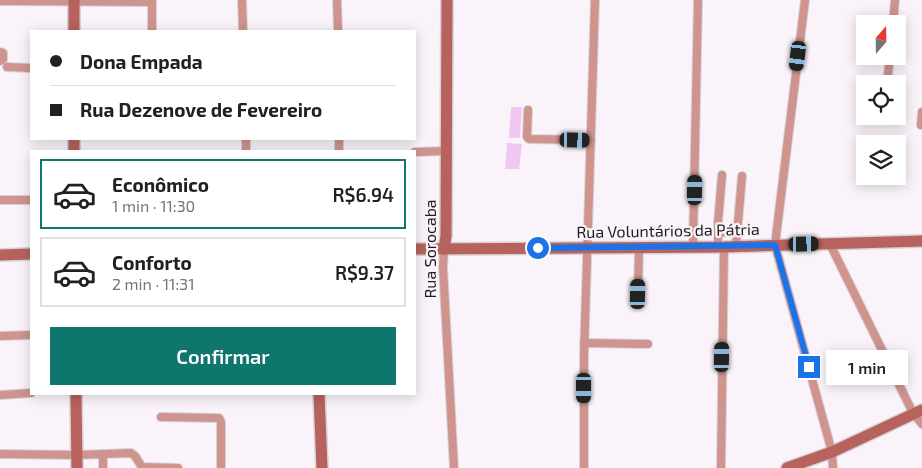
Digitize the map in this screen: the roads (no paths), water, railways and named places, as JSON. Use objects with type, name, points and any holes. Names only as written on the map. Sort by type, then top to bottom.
[{"type":"main road","name":"Rua Sorocaba","points":[[444,249],[446,236],[447,0]]},
{"type":"main road","points":[[74,30],[77,1]]},
{"type":"main road","name":"Rua Voluntários da Pátria","points":[[416,249],[721,247],[922,241]]},
{"type":"main road","points":[[0,255],[30,254]]},
{"type":"main road","points":[[76,395],[77,468]]},
{"type":"main road","points":[[319,395],[322,468]]},
{"type":"main road","points":[[787,468],[832,452],[918,411]]},
{"type":"street","points":[[242,0],[243,30]]},
{"type":"street","points":[[338,0],[338,30]]},
{"type":"street","points":[[584,468],[584,343],[594,0]]},
{"type":"street","points":[[694,246],[698,0]]},
{"type":"street","points":[[804,0],[775,245],[832,452],[833,468]]},
{"type":"street","points":[[894,15],[895,0]]},
{"type":"street","points":[[0,1],[152,1],[152,30]]},
{"type":"street","points":[[0,52],[3,53],[3,60],[0,61]]},
{"type":"street","points":[[7,67],[30,68]]},
{"type":"street","points":[[528,110],[528,139],[591,140]]},
{"type":"street","points":[[921,125],[922,112]]},
{"type":"street","points":[[416,152],[446,151]]},
{"type":"street","points":[[721,468],[721,247],[717,232],[722,175]]},
{"type":"street","points":[[736,246],[742,176]]},
{"type":"street","points":[[0,200],[30,200]]},
{"type":"street","points":[[717,232],[736,233]]},
{"type":"street","points":[[830,244],[918,411],[922,424]]},
{"type":"street","points":[[638,294],[639,247]]},
{"type":"street","name":"Rua Sorocaba","points":[[444,249],[443,267],[454,468]]},
{"type":"street","points":[[0,336],[30,335]]},
{"type":"street","points":[[584,343],[648,344]]},
{"type":"street","points":[[0,394],[30,393]]},
{"type":"street","points":[[161,417],[219,418],[221,422],[222,468]]},
{"type":"street","points":[[0,454],[77,455],[131,453],[142,467],[176,468]]},
{"type":"street","points":[[103,454],[103,468]]}]
